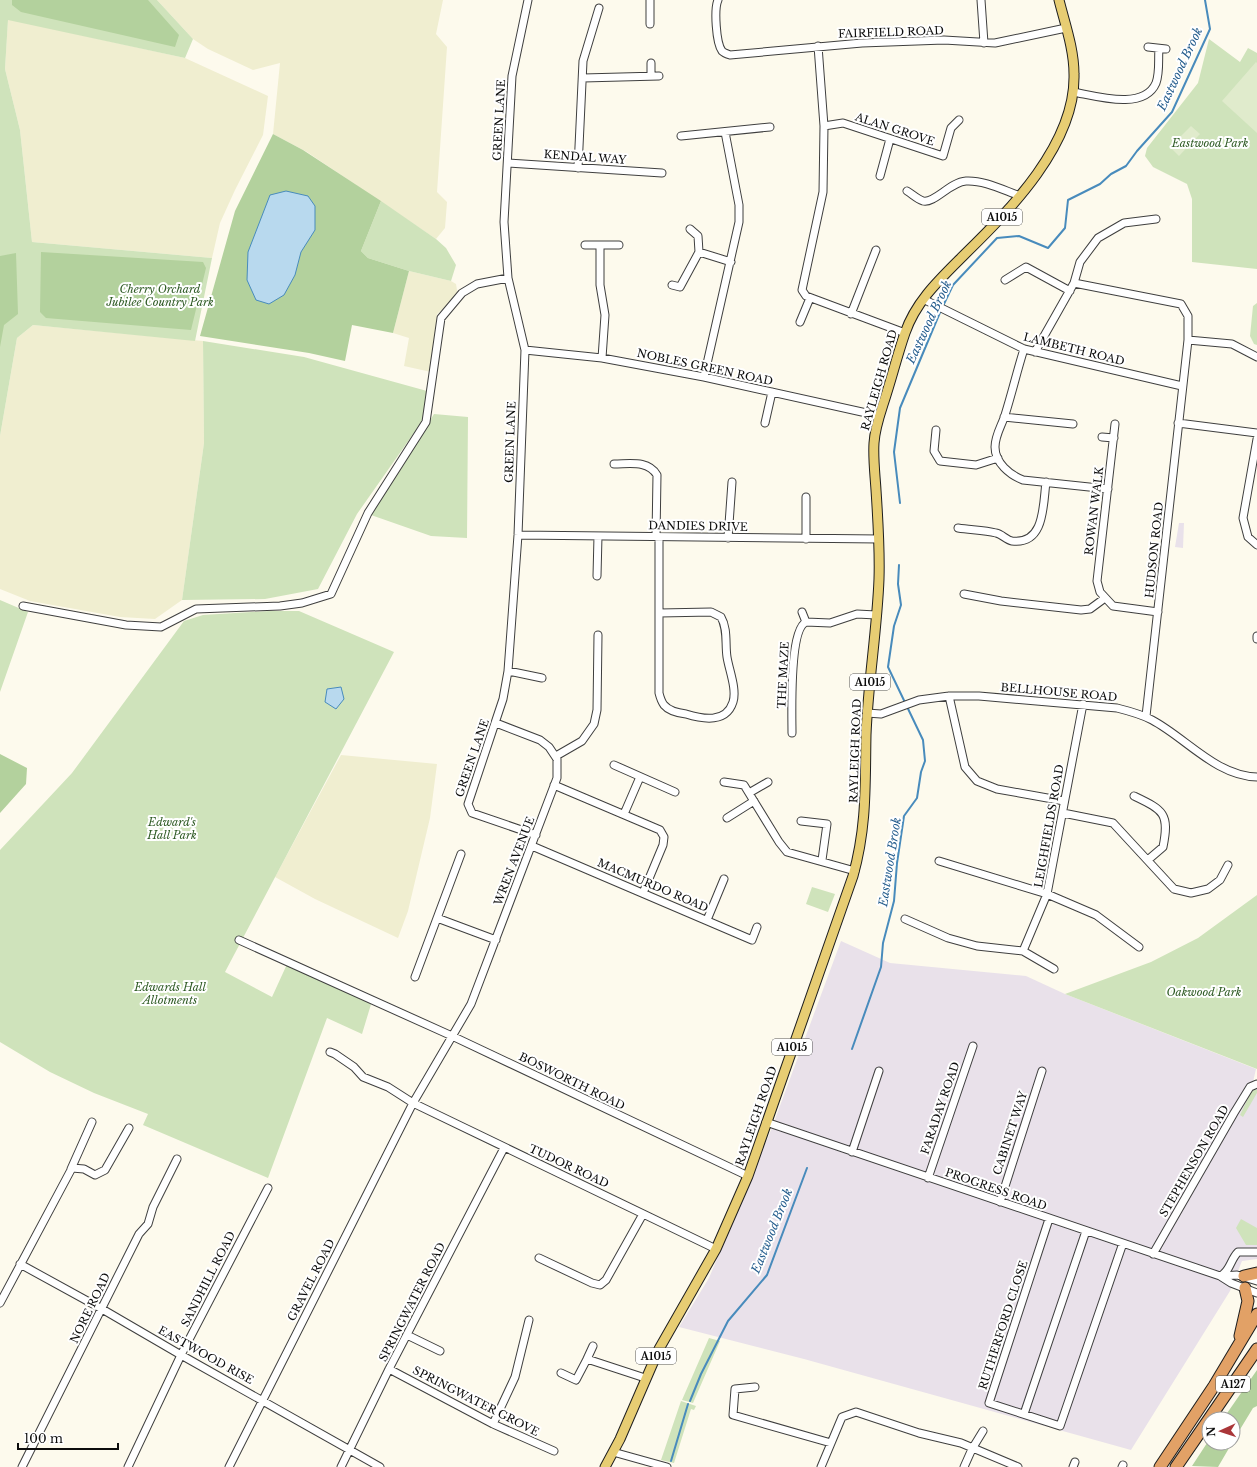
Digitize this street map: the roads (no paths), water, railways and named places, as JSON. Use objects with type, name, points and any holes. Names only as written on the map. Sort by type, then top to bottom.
[{"type":"highway","points":[[1240,1276],[1257,1274]]},
{"type":"highway","points":[[1238,1346],[1248,1301],[1245,1288]]},
{"type":"highway","name":"A127","points":[[1160,1467],[1214,1386],[1257,1314]]},
{"type":"highway","points":[[1214,1386],[1223,1380],[1257,1329]]},
{"type":"highway","name":"A127","points":[[1214,1411],[1257,1349]]},
{"type":"highway","name":"A127","points":[[1176,1467],[1201,1431]]},
{"type":"main road","name":"RAYLEIGH ROAD","points":[[605,1467],[659,1349],[716,1249],[748,1176],[855,871],[864,825],[867,713],[879,579],[879,539],[874,451],[880,416],[905,333],[923,299],[996,224],[1020,196],[1054,145],[1065,120],[1073,92],[1074,62],[1059,0]]},
{"type":"street","name":"GREEN LANE","points":[[528,0],[512,76],[504,222],[508,278],[525,350],[518,535],[508,671],[503,699],[496,723],[468,800],[468,807],[476,815],[536,836]]},
{"type":"street","points":[[650,0],[650,24]]},
{"type":"street","name":"FAIRFIELD ROAD","points":[[718,0],[716,19],[720,47],[725,53],[736,55],[818,46],[944,40],[984,43],[1005,41],[1066,28]]},
{"type":"street","points":[[981,0],[984,43]]},
{"type":"street","points":[[578,168],[583,61],[598,8]]},
{"type":"street","points":[[818,46],[824,126],[823,192],[802,290],[806,296],[810,298],[905,333]]},
{"type":"street","points":[[1073,92],[1123,99],[1135,99],[1142,97],[1150,91],[1156,83],[1162,49],[1148,47]]},
{"type":"street","points":[[651,63],[651,76]]},
{"type":"street","points":[[582,78],[659,76]]},
{"type":"street","name":"ALAN GROVE","points":[[824,126],[843,123],[943,156],[951,128],[959,120]]},
{"type":"street","points":[[681,136],[770,127]]},
{"type":"street","points":[[704,377],[739,222],[739,205],[725,132]]},
{"type":"street","points":[[880,176],[890,139]]},
{"type":"street","name":"KENDAL WAY","points":[[508,163],[662,173]]},
{"type":"street","points":[[907,190],[921,200],[930,201],[950,185],[966,180],[987,184],[1020,196]]},
{"type":"street","points":[[1035,352],[1074,283],[1080,262],[1098,238],[1124,223],[1156,219]]},
{"type":"street","points":[[672,285],[680,287],[698,252],[698,236],[690,229]]},
{"type":"street","points":[[585,245],[619,245]]},
{"type":"street","points":[[600,245],[600,286],[605,315],[602,358]]},
{"type":"street","points":[[852,314],[876,250]]},
{"type":"street","points":[[698,252],[731,262]]},
{"type":"street","points":[[1005,280],[1026,267],[1070,291]]},
{"type":"street","points":[[23,606],[126,625],[161,627],[196,609],[280,606],[302,603],[331,594],[368,513],[426,422],[442,318],[462,293],[477,284],[508,278]]},
{"type":"street","name":"HUDSON ROAD","points":[[1074,283],[1181,304],[1188,316],[1188,340],[1146,716]]},
{"type":"street","points":[[800,322],[810,298]]},
{"type":"street","name":"LAMBETH ROAD","points":[[923,299],[1024,349],[1182,386]]},
{"type":"street","points":[[1188,340],[1232,344],[1257,357]]},
{"type":"street","points":[[1024,349],[1004,417],[997,434],[995,448],[1003,467],[1012,476],[1023,480],[1108,489]]},
{"type":"street","name":"NOBLES GREEN ROAD","points":[[525,350],[602,358],[704,377],[880,416]]},
{"type":"street","points":[[765,423],[772,392]]},
{"type":"street","points":[[1064,422],[1065,414]]},
{"type":"street","points":[[1004,417],[1073,424]]},
{"type":"street","points":[[1178,423],[1257,433]]},
{"type":"street","name":"ROWAN WALK","points":[[1105,598],[1100,592],[1097,581],[1115,424]]},
{"type":"street","points":[[936,430],[934,451],[940,461],[976,465],[998,458]]},
{"type":"street","points":[[1102,437],[1114,438]]},
{"type":"street","points":[[1257,438],[1243,518],[1248,537],[1257,545]]},
{"type":"street","points":[[614,464],[645,464],[652,468],[657,475],[660,613],[659,693],[663,704],[672,710],[702,719],[715,719],[721,716],[730,707],[734,697],[726,649],[725,627],[722,617],[711,612],[660,613]]},
{"type":"street","points":[[728,538],[732,482]]},
{"type":"street","points":[[958,528],[997,533],[1010,541],[1024,541],[1034,535],[1041,522],[1046,482]]},
{"type":"street","points":[[806,497],[806,538]]},
{"type":"street","name":"DANDIES DRIVE","points":[[518,535],[879,539]]},
{"type":"street","points":[[597,576],[598,536]]},
{"type":"street","points":[[964,594],[1001,601],[1080,610],[1090,609],[1105,598],[1113,606],[1158,612]]},
{"type":"street","points":[[802,612],[806,622],[830,623],[857,614],[876,615]]},
{"type":"street","name":"THE MAZE","points":[[792,733],[792,682],[796,638],[801,627],[806,622]]},
{"type":"street","points":[[496,723],[540,740],[549,747],[556,756],[582,741],[594,724],[597,710],[598,634]]},
{"type":"street","points":[[508,671],[542,678]]},
{"type":"street","points":[[949,696],[965,767],[977,781],[997,789],[1064,801]]},
{"type":"street","name":"BELLHOUSE ROAD","points":[[867,713],[882,714],[904,705],[931,697],[949,696],[979,696],[1083,704],[1126,710],[1146,716],[1219,766],[1241,774],[1257,777]]},
{"type":"street","name":"LEIGHFIELDS ROAD","points":[[1083,704],[1047,894],[1096,915],[1139,947]]},
{"type":"street","name":"WREN AVENUE","points":[[452,1036],[471,1004],[536,836],[558,770],[556,756]]},
{"type":"street","points":[[614,765],[675,792]]},
{"type":"street","points":[[624,814],[640,777]]},
{"type":"street","points":[[724,782],[743,784],[779,842],[787,852],[822,860],[855,871]]},
{"type":"street","points":[[749,793],[768,782]]},
{"type":"street","points":[[554,785],[657,828],[663,834],[662,845],[643,893]]},
{"type":"street","points":[[1134,796],[1153,805],[1160,811],[1166,820],[1163,847],[1149,859]]},
{"type":"street","points":[[727,818],[754,801]]},
{"type":"street","points":[[1063,812],[1113,824],[1149,859],[1174,888],[1190,893],[1208,889],[1220,880],[1228,865]]},
{"type":"street","points":[[801,821],[828,824],[822,860]]},
{"type":"street","name":"MACMURDO ROAD","points":[[532,846],[752,940],[757,927]]},
{"type":"street","points":[[414,977],[461,854]]},
{"type":"street","points":[[939,861],[1047,894],[1023,951]]},
{"type":"street","points":[[707,920],[724,879]]},
{"type":"street","points":[[437,918],[496,940]]},
{"type":"street","points":[[905,920],[948,938],[977,946],[1023,951],[1054,969]]},
{"type":"street","name":"BOSWORTH ROAD","points":[[239,940],[452,1036],[748,1176]]},
{"type":"street","name":"GRAVEL ROAD","points":[[228,1467],[413,1103],[452,1036]]},
{"type":"street","name":"FARADAY ROAD","points":[[928,1178],[973,1046]]},
{"type":"street","name":"TUDOR ROAD","points":[[330,1052],[354,1067],[365,1078],[388,1087],[413,1103],[716,1249]]},
{"type":"street","points":[[852,1152],[879,1071]]},
{"type":"street","name":"CABINET WAY","points":[[1000,1202],[1042,1071]]},
{"type":"street","name":"STEPHENSON ROAD","points":[[1154,1254],[1250,1087],[1257,1084]]},
{"type":"street","points":[[0,1303],[71,1169],[92,1122]]},
{"type":"street","name":"PROGRESS ROAD","points":[[766,1122],[1220,1276],[1231,1283],[1257,1293]]},
{"type":"street","points":[[71,1169],[84,1169],[95,1175],[105,1170],[129,1128]]},
{"type":"street","name":"SPRINGWATER ROAD","points":[[341,1467],[351,1450],[389,1369],[504,1148]]},
{"type":"street","name":"NORE ROAD","points":[[22,1467],[139,1234],[148,1224],[153,1207],[177,1159]]},
{"type":"street","name":"SANDHILL ROAD","points":[[128,1467],[181,1355],[268,1188]]},
{"type":"street","points":[[539,1258],[592,1283],[600,1285],[606,1280],[643,1214]]},
{"type":"street","name":"RUTHERFORD CLOSE","points":[[1049,1219],[989,1403],[1060,1426],[1123,1243]]},
{"type":"street","points":[[1024,1414],[1086,1231]]},
{"type":"street","points":[[1220,1276],[1226,1272],[1238,1252],[1257,1252]]},
{"type":"street","name":"EASTWOOD RISE","points":[[20,1264],[380,1467]]},
{"type":"street","points":[[1230,1264],[1231,1272],[1240,1276]]},
{"type":"street","name":"PROGRESS ROAD","points":[[1220,1276],[1240,1276],[1257,1281]]},
{"type":"street","points":[[493,1424],[515,1377],[529,1320]]},
{"type":"street","points":[[407,1335],[440,1351]]},
{"type":"street","points":[[561,1373],[576,1380],[593,1346]]},
{"type":"street","points":[[587,1359],[646,1378]]},
{"type":"street","name":"SPRINGWATER GROVE","points":[[389,1369],[493,1424],[554,1451]]},
{"type":"street","points":[[755,1387],[735,1389],[733,1415],[832,1443]]},
{"type":"street","points":[[821,1467],[842,1417],[856,1412],[919,1433],[960,1443],[1018,1467]]},
{"type":"street","points":[[964,1467],[972,1449],[983,1431]]},
{"type":"street","points":[[613,1452],[665,1466]]},
{"type":"water","points":[[286,191],[308,196],[315,206],[315,230],[301,252],[295,275],[284,295],[269,304],[256,300],[247,280],[248,252],[270,195]]},
{"type":"water","points":[[341,687],[344,699],[336,709],[325,702],[327,689]]},
{"type":"waterway","name":"Eastwood Brook","points":[[943,306],[953,285],[997,238],[1019,236],[1048,248],[1065,228],[1068,200],[1100,184],[1111,174],[1126,166],[1137,151],[1172,112],[1210,29],[1205,0]]},
{"type":"waterway","name":"Eastwood Brook","points":[[900,503],[894,452],[900,408],[941,310]]},
{"type":"waterway","name":"Eastwood Brook","points":[[852,1049],[881,967],[883,943],[894,901],[897,863],[904,816],[917,798],[921,772],[925,761],[923,740],[888,667],[894,626],[901,605],[898,584],[899,565]]},
{"type":"waterway","name":"Eastwood Brook","points":[[690,1401],[701,1374],[728,1321],[767,1275],[807,1168]]},
{"type":"waterway","name":"Eastwood Brook","points":[[671,1461],[688,1404]]},
{"type":"park label","name":"Eastwood Park","points":[[1210,143]]},
{"type":"park label","name":"Cherry Orchard Jubilee Country Park","points":[[160,295]]},
{"type":"park label","name":"Edward's Hall Park","points":[[172,828]]},
{"type":"park label","name":"Oakwood Park","points":[[1204,992]]},
{"type":"park label","name":"Edwards Hall Allotments","points":[[170,993]]}]
